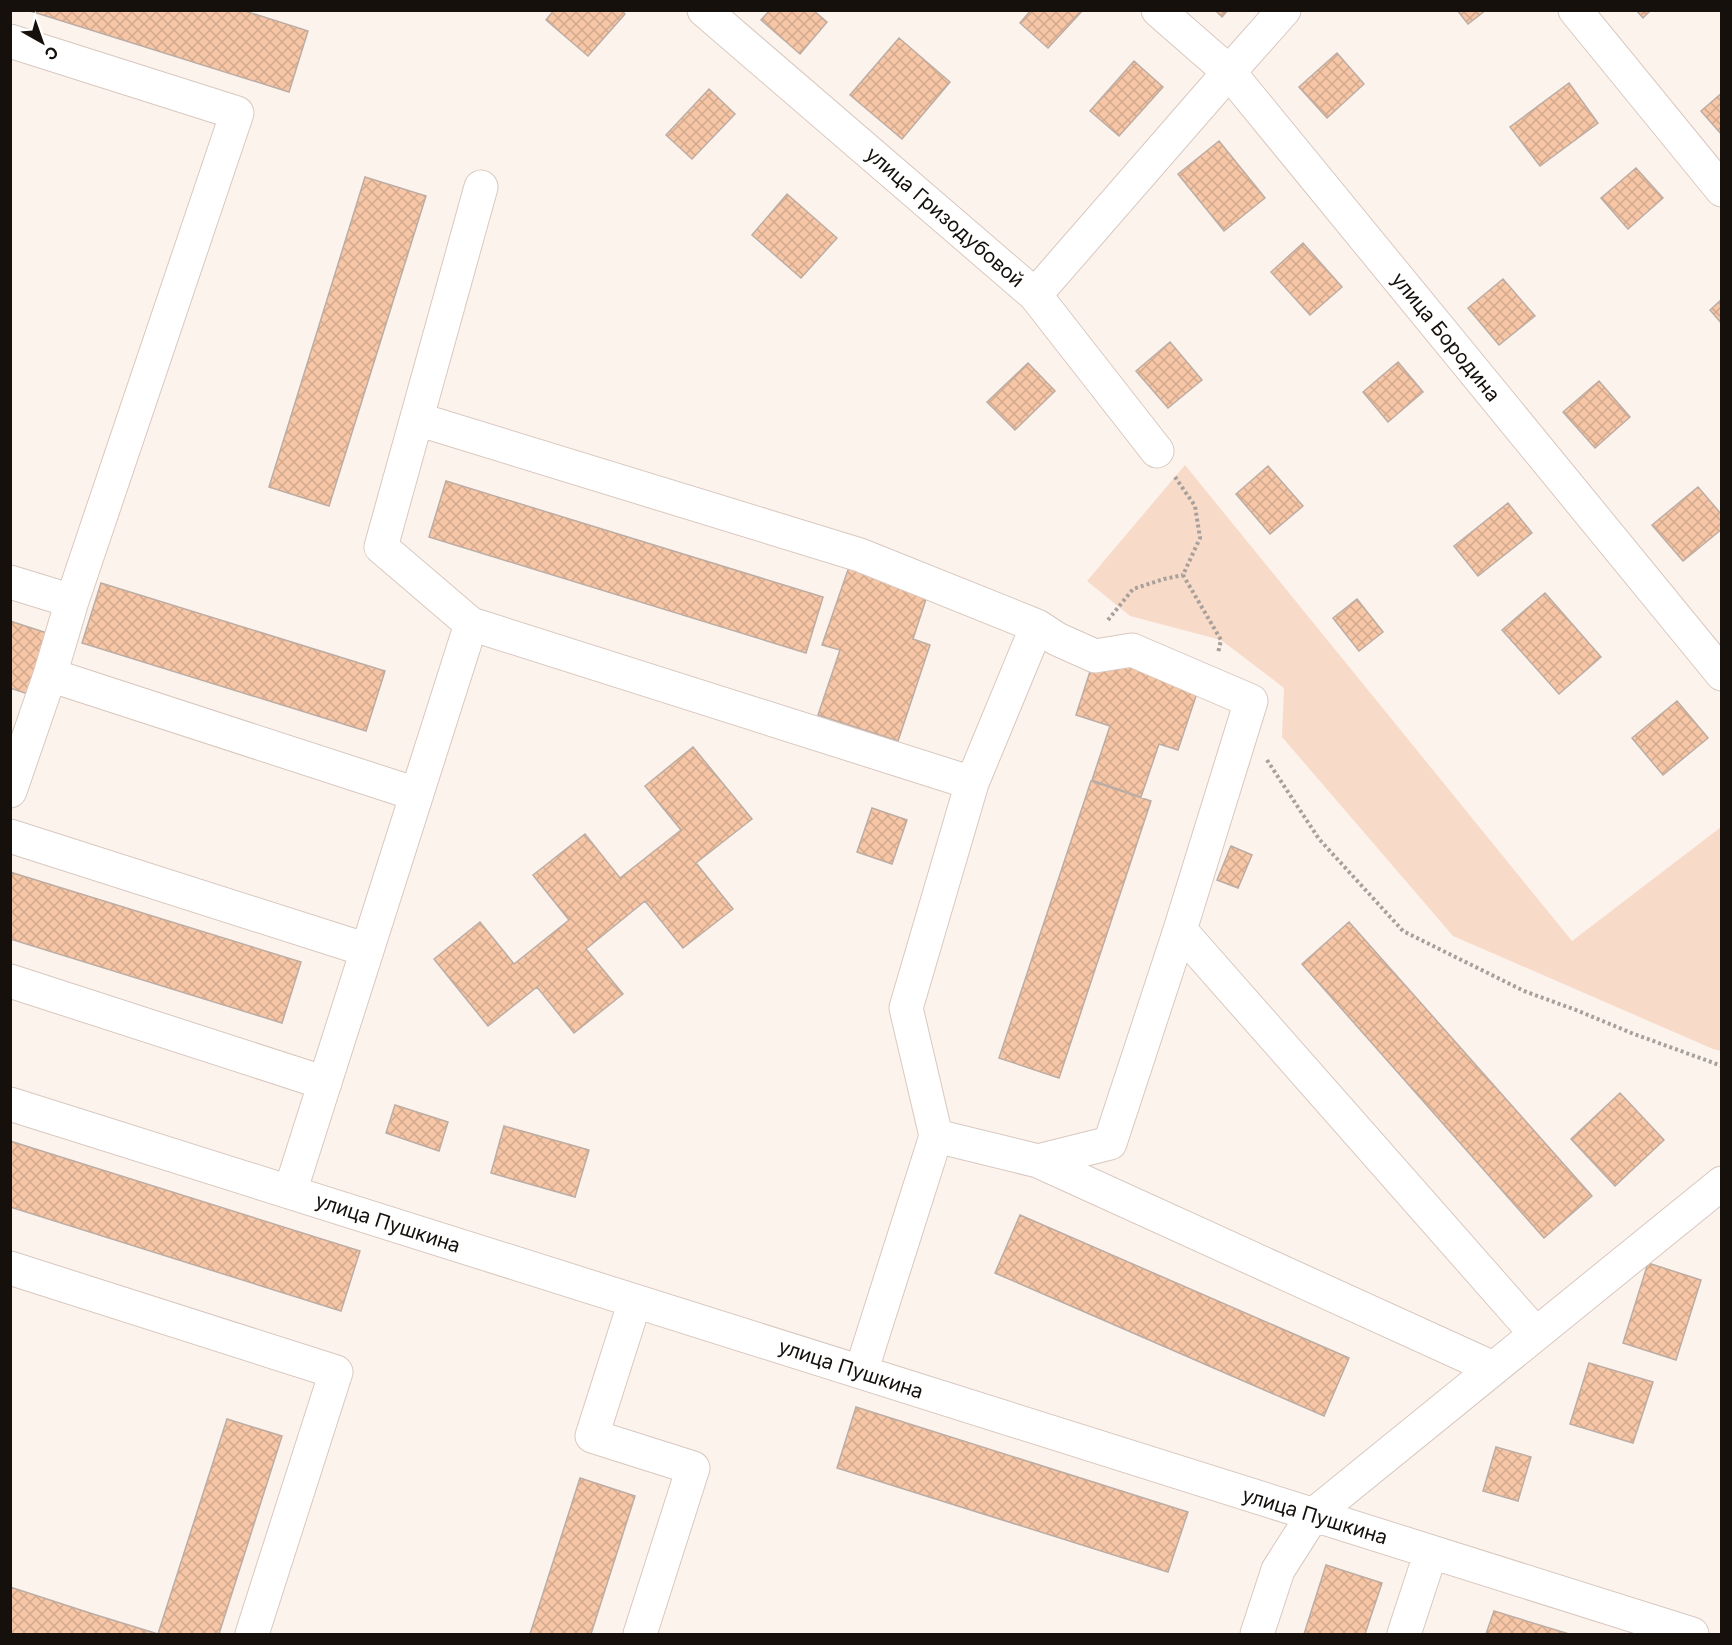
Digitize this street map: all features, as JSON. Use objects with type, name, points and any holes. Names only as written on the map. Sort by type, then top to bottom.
[{"type":"street","name":"улица Гризодубовой","points":[[704,10],[1035,295],[1157,451]]},
{"type":"street","name":"улица Бородина","points":[[1158,10],[1229,72],[1722,674]]},
{"type":"street","points":[[1035,295],[1284,10]]},
{"type":"street","points":[[1575,10],[1722,190]]},
{"type":"street","points":[[10,41],[237,113],[72,601],[50,675],[20,730],[10,791]]},
{"type":"street","points":[[481,187],[381,547],[471,624],[972,783]]},
{"type":"street","points":[[417,419],[860,555],[1037,626],[1057,639],[1095,656],[1132,650],[1251,701],[1180,930],[1110,1143],[1038,1161]]},
{"type":"street","points":[[10,582],[72,601]]},
{"type":"street","points":[[290,1192],[471,624]]},
{"type":"street","points":[[861,1372],[936,1136],[906,1008],[972,783],[1037,626]]},
{"type":"street","points":[[50,675],[416,794]]},
{"type":"street","points":[[10,836],[367,950]]},
{"type":"street","points":[[1180,930],[1536,1334]]},
{"type":"street","points":[[10,981],[325,1083]]},
{"type":"street","name":"улица Пушкина","points":[[10,1104],[1692,1635]]},
{"type":"street","points":[[936,1136],[1038,1161],[1493,1368]]},
{"type":"street","points":[[1257,1635],[1278,1570],[1313,1515],[1722,1182]]},
{"type":"street","points":[[10,1268],[336,1372],[252,1635]]},
{"type":"street","points":[[635,1301],[592,1436],[693,1468],[640,1635]]},
{"type":"street","points":[[1404,1635],[1431,1552]]},
{"type":"path","points":[[1157,451],[1195,506],[1200,538],[1183,575]]},
{"type":"path","points":[[1095,656],[1109,617],[1133,589],[1183,575]]},
{"type":"path","points":[[1183,575],[1221,640],[1211,683]]},
{"type":"path","points":[[1243,725],[1319,839],[1403,931],[1524,991],[1722,1066]]},
{"type":"shaded area","points":[[1185,465],[1572,941],[1721,827],[1721,1051],[1453,936],[1282,737],[1284,688],[1221,640],[1130,616],[1087,581]]},
{"type":"building","points":[[27,10],[242,10],[308,31],[289,92]]},
{"type":"building","points":[[554,10],[621,10],[625,14],[588,56],[546,20]]},
{"type":"building","points":[[770,10],[813,10],[827,22],[800,54],[761,20]]},
{"type":"building","points":[[1031,10],[1083,10],[1048,48],[1020,23]]},
{"type":"building","points":[[1215,10],[1228,10],[1222,17]]},
{"type":"building","points":[[1457,10],[1486,10],[1468,24]]},
{"type":"building","points":[[1636,10],[1651,10],[1643,18]]},
{"type":"building","points":[[899,38],[950,82],[902,139],[850,95]]},
{"type":"building","points":[[1337,53],[1364,84],[1327,118],[1299,87]]},
{"type":"building","points":[[1134,61],[1163,87],[1119,136],[1090,111]]},
{"type":"building","points":[[1569,83],[1598,123],[1540,166],[1510,127]]},
{"type":"building","points":[[709,89],[735,114],[692,159],[666,135]]},
{"type":"building","points":[[1722,93],[1722,135],[1701,111]]},
{"type":"building","points":[[1219,141],[1265,198],[1224,231],[1178,174]]},
{"type":"building","points":[[1636,168],[1663,198],[1628,229],[1601,198]]},
{"type":"building","points":[[365,177],[426,196],[329,506],[269,487]]},
{"type":"building","points":[[787,194],[837,238],[801,278],[752,235]]},
{"type":"building","points":[[1303,243],[1342,287],[1310,315],[1271,272]]},
{"type":"building","points":[[1503,279],[1535,316],[1499,345],[1468,308]]},
{"type":"building","points":[[1722,299],[1722,324],[1710,310]]},
{"type":"building","points":[[1170,342],[1202,380],[1168,408],[1136,371]]},
{"type":"building","points":[[1398,362],[1423,392],[1388,422],[1363,392]]},
{"type":"building","points":[[1028,363],[1055,391],[1015,430],[987,402]]},
{"type":"building","points":[[1599,381],[1630,417],[1595,448],[1563,412]]},
{"type":"building","points":[[1268,466],[1303,506],[1270,534],[1236,494]]},
{"type":"building","points":[[446,481],[823,597],[806,653],[429,537]]},
{"type":"building","points":[[1698,487],[1722,515],[1722,529],[1683,561],[1652,525]]},
{"type":"building","points":[[1508,503],[1532,533],[1478,576],[1454,546]]},
{"type":"building","points":[[849,567],[928,593],[913,639],[930,645],[898,741],[818,715],[840,650],[822,645]]},
{"type":"building","points":[[101,583],[385,671],[366,731],[82,643]]},
{"type":"building","points":[[1545,593],[1601,657],[1559,694],[1502,630]]},
{"type":"building","points":[[1357,599],[1383,632],[1359,651],[1333,618]]},
{"type":"building","points":[[10,621],[47,633],[28,694],[10,688]]},
{"type":"building","points":[[1095,656],[1198,690],[1178,750],[1159,744],[1141,797],[1092,780],[1110,726],[1076,715]]},
{"type":"building","points":[[1677,701],[1708,738],[1663,775],[1632,738]]},
{"type":"building","points":[[693,747],[752,819],[696,863],[733,909],[683,948],[645,901],[586,949],[623,994],[574,1033],[537,987],[488,1026],[434,959],[480,922],[514,964],[569,920],[533,875],[585,834],[620,878],[681,830],[645,786]]},
{"type":"building","points":[[1091,781],[1151,801],[1059,1078],[999,1058]]},
{"type":"building","points":[[872,808],[907,820],[892,864],[857,852]]},
{"type":"building","points":[[1231,846],[1252,855],[1238,888],[1217,880]]},
{"type":"building","points":[[10,872],[301,962],[282,1023],[10,939]]},
{"type":"building","points":[[1349,922],[1592,1196],[1544,1238],[1302,964]]},
{"type":"building","points":[[1620,1093],[1664,1140],[1615,1186],[1571,1139]]},
{"type":"building","points":[[395,1105],[448,1122],[439,1151],[386,1133]]},
{"type":"building","points":[[504,1126],[589,1150],[575,1197],[491,1173]]},
{"type":"building","points":[[10,1141],[360,1251],[341,1311],[10,1207]]},
{"type":"building","points":[[1020,1215],[1349,1358],[1324,1416],[995,1273]]},
{"type":"building","points":[[1648,1263],[1701,1280],[1676,1360],[1623,1343]]},
{"type":"building","points":[[1589,1363],[1653,1382],[1633,1443],[1570,1424]]},
{"type":"building","points":[[856,1407],[1188,1512],[1168,1572],[837,1468]]},
{"type":"building","points":[[227,1419],[282,1436],[219,1634],[158,1634]]},
{"type":"building","points":[[1496,1447],[1531,1457],[1518,1501],[1483,1491]]},
{"type":"building","points":[[580,1478],[635,1496],[591,1634],[530,1634]]},
{"type":"building","points":[[1326,1565],[1382,1583],[1365,1634],[1304,1634]]},
{"type":"building","points":[[10,1587],[93,1614],[158,1634],[10,1634]]},
{"type":"building","points":[[1494,1611],[1569,1634],[1486,1634]]}]
